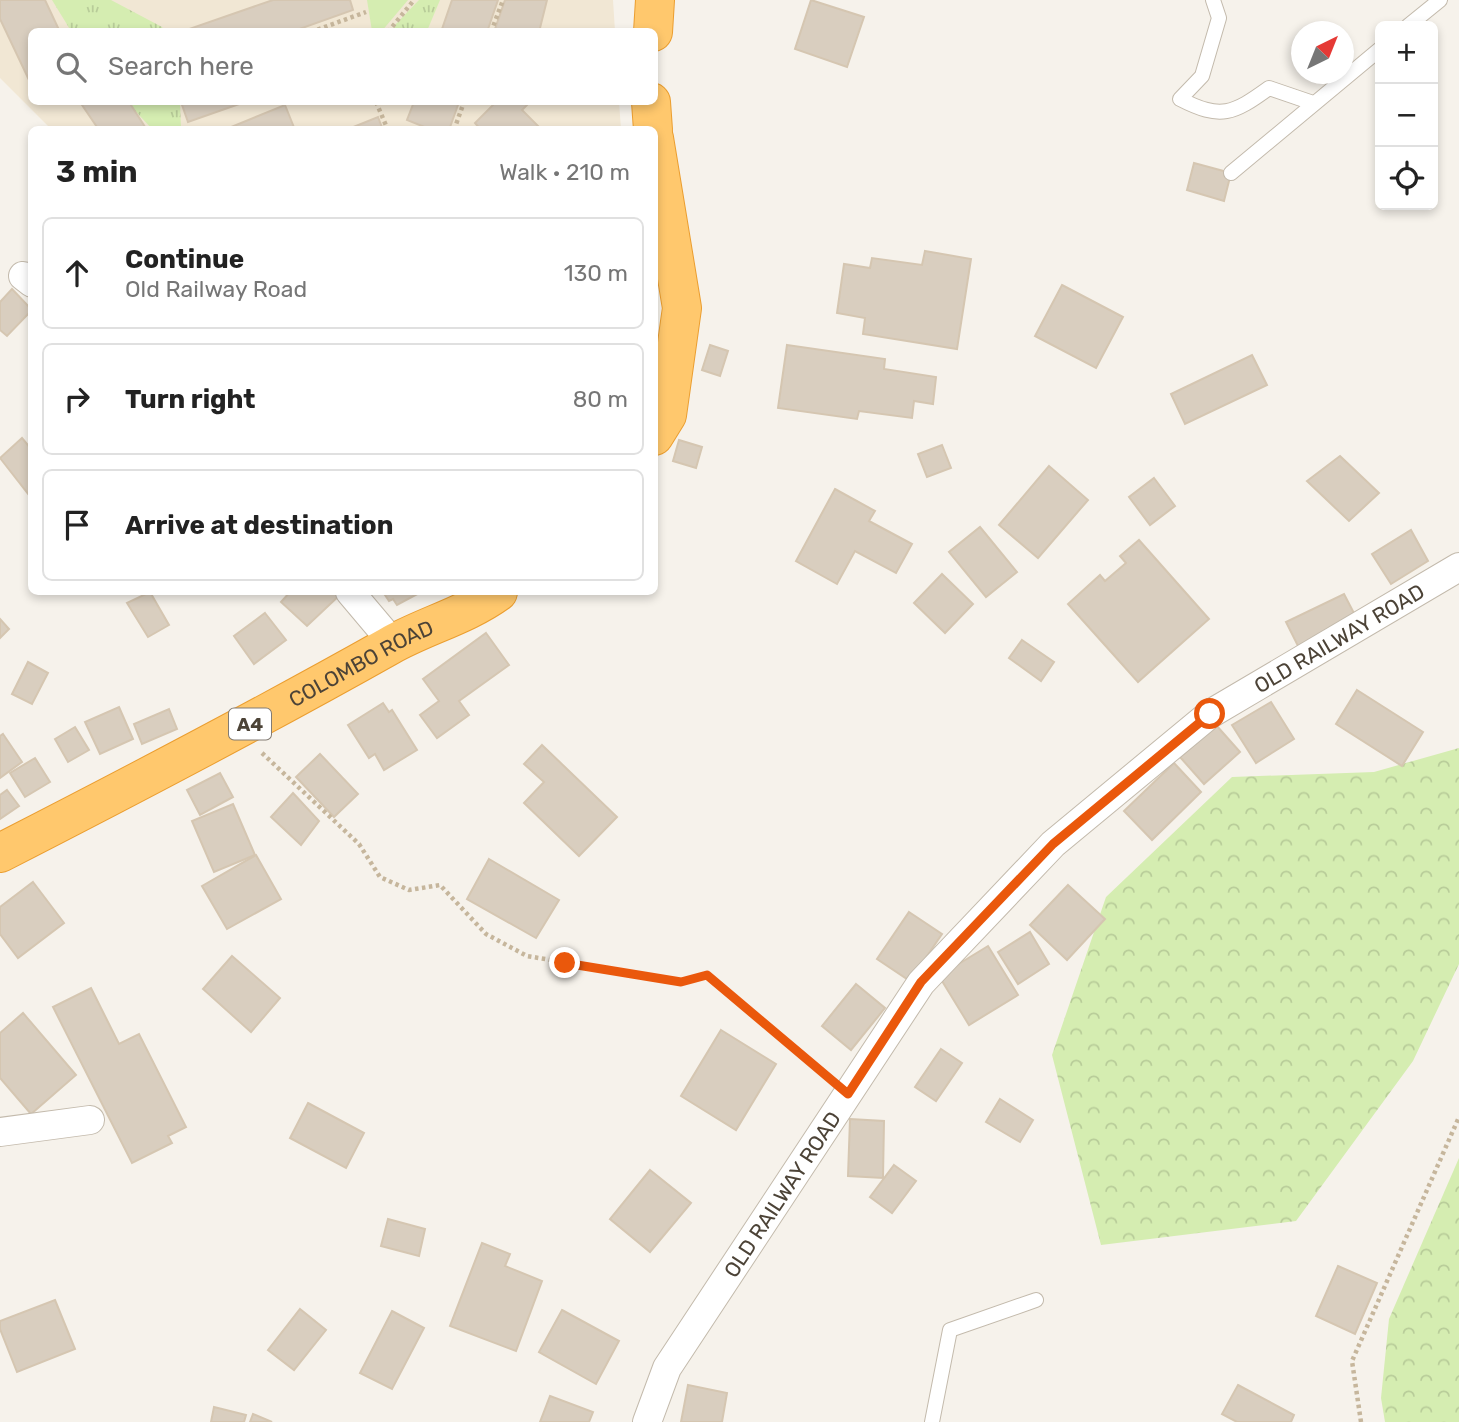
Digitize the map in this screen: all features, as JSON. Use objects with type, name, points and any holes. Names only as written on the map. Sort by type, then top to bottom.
[{"type":"highway","points":[[653,28],[655,0]]},
{"type":"highway","points":[[650,105],[653,126]]},
{"type":"highway","points":[[658,162],[682,308],[667,415],[658,430]]},
{"type":"highway","name":"COLOMBO ROAD","points":[[0,853],[238,731],[393,643],[481,604],[494,595]]},
{"type":"street","name":"OLD RAILWAY ROAD","points":[[647,1422],[667,1368],[921,982],[1053,844],[1210,714],[1459,567]]},
{"type":"street","points":[[353,595],[393,643]]},
{"type":"street","points":[[0,1132],[90,1120]]},
{"type":"lane","points":[[1213,0],[1219,18],[1202,76],[1180,99],[1203,111],[1237,111],[1269,88],[1313,103]]},
{"type":"lane","points":[[1414,21],[1440,0]]},
{"type":"lane","points":[[1231,173],[1375,52]]},
{"type":"lane","points":[[932,1422],[950,1329],[1036,1300]]},
{"type":"path","points":[[391,28],[414,0]]},
{"type":"path","points":[[492,28],[503,0]]},
{"type":"path","points":[[323,28],[366,12]]},
{"type":"path","points":[[377,105],[385,126]]},
{"type":"path","points":[[455,126],[463,105]]},
{"type":"path","points":[[238,731],[359,844],[380,877],[409,891],[440,885],[486,934],[527,956],[681,982],[707,975],[848,1094]]},
{"type":"path","points":[[1361,1422],[1352,1361],[1459,1117]]},
{"type":"shaded area","points":[[0,0],[613,0],[615,28],[28,28],[28,105],[619,105],[621,126],[48,126],[0,78]]},
{"type":"green space","points":[[52,0],[111,0],[162,28],[69,28]]},
{"type":"green space","points":[[367,0],[408,0],[384,28],[372,28]]},
{"type":"green space","points":[[419,0],[440,0],[428,28],[394,26]]},
{"type":"green space","points":[[130,105],[180,105],[181,126],[149,126]]},
{"type":"green space","points":[[1459,748],[1459,964],[1413,1061],[1296,1221],[1101,1245],[1052,1055],[1106,897],[1232,777],[1374,772]]},
{"type":"green space","points":[[1459,1158],[1459,1422],[1385,1422],[1381,1398],[1389,1319]]},
{"type":"building","points":[[0,0],[45,0],[58,28],[28,28],[28,78],[0,19]]},
{"type":"building","points":[[273,0],[350,0],[353,10],[302,28],[192,28]]},
{"type":"building","points":[[452,0],[498,0],[488,28],[442,28]]},
{"type":"building","points":[[505,0],[547,0],[540,28],[495,28]]},
{"type":"building","points":[[811,0],[864,17],[847,67],[795,49]]},
{"type":"building","points":[[82,105],[131,105],[144,126],[96,126]]},
{"type":"building","points":[[182,105],[236,105],[188,122]]},
{"type":"building","points":[[285,105],[293,126],[234,126]]},
{"type":"building","points":[[413,105],[458,105],[450,126],[422,126],[407,120]]},
{"type":"building","points":[[493,105],[527,105],[522,110],[538,126],[478,126],[475,123]]},
{"type":"building","points":[[378,117],[381,126],[356,126]]},
{"type":"building","points":[[1194,163],[1231,173],[1224,201],[1187,190]]},
{"type":"building","points":[[925,251],[971,259],[957,349],[863,334],[865,318],[837,313],[844,264],[870,268],[872,258],[922,265]]},
{"type":"building","points":[[1062,285],[1123,317],[1096,368],[1035,336]]},
{"type":"building","points":[[12,289],[28,306],[28,314],[7,336],[0,330],[0,302]]},
{"type":"building","points":[[710,345],[728,351],[720,376],[702,370]]},
{"type":"building","points":[[787,345],[885,359],[884,369],[936,377],[933,404],[914,401],[912,418],[859,411],[857,419],[778,408]]},
{"type":"building","points":[[1252,355],[1267,385],[1185,424],[1171,394]]},
{"type":"building","points":[[22,438],[28,445],[28,494],[0,458]]},
{"type":"building","points":[[679,440],[702,447],[696,468],[673,461]]},
{"type":"building","points":[[942,445],[951,468],[927,477],[918,454]]},
{"type":"building","points":[[1340,456],[1379,493],[1349,521],[1307,481]]},
{"type":"building","points":[[1049,466],[1088,500],[1038,558],[999,525]]},
{"type":"building","points":[[1154,478],[1175,506],[1150,525],[1129,497]]},
{"type":"building","points":[[835,489],[875,511],[869,521],[912,544],[896,573],[855,551],[837,584],[796,561]]},
{"type":"building","points":[[980,527],[1017,572],[986,597],[949,552]]},
{"type":"building","points":[[1411,530],[1428,561],[1391,584],[1372,554]]},
{"type":"building","points":[[1139,540],[1209,619],[1138,682],[1068,604],[1100,575],[1105,581],[1126,563],[1120,556]]},
{"type":"building","points":[[942,574],[973,604],[945,633],[914,603]]},
{"type":"building","points":[[1344,594],[1356,617],[1298,646],[1286,622]]},
{"type":"building","points":[[144,595],[152,595],[169,625],[148,637],[127,603]]},
{"type":"building","points":[[287,595],[340,595],[307,626],[281,602]]},
{"type":"building","points":[[385,595],[415,595],[397,605],[393,599],[389,601]]},
{"type":"building","points":[[265,613],[286,640],[254,664],[234,636]]},
{"type":"building","points":[[0,619],[9,629],[0,638]]},
{"type":"building","points":[[486,633],[509,665],[459,701],[469,715],[437,738],[420,715],[439,701],[423,679]]},
{"type":"building","points":[[1022,640],[1054,662],[1041,681],[1009,658]]},
{"type":"building","points":[[28,662],[48,673],[32,704],[12,694]]},
{"type":"building","points":[[1357,690],[1423,732],[1402,766],[1336,724]]},
{"type":"building","points":[[1271,702],[1294,739],[1256,763],[1232,725]]},
{"type":"building","points":[[383,703],[389,712],[392,710],[417,750],[384,770],[375,754],[369,758],[348,725]]},
{"type":"building","points":[[119,707],[133,739],[100,754],[85,722]]},
{"type":"building","points":[[169,709],[177,729],[142,744],[134,724]]},
{"type":"building","points":[[1216,725],[1240,752],[1204,784],[1180,757]]},
{"type":"building","points":[[75,727],[89,750],[68,762],[55,739]]},
{"type":"building","points":[[3,734],[22,762],[0,778],[0,736]]},
{"type":"building","points":[[542,745],[617,817],[579,856],[524,803],[544,782],[524,764]]},
{"type":"building","points":[[320,754],[358,794],[334,817],[296,777]]},
{"type":"building","points":[[35,758],[50,782],[25,797],[10,773]]},
{"type":"building","points":[[1174,763],[1201,792],[1152,840],[1124,811]]},
{"type":"building","points":[[220,773],[233,797],[200,815],[187,790]]},
{"type":"building","points":[[7,790],[19,806],[0,819],[0,795]]},
{"type":"building","points":[[293,793],[319,821],[301,845],[271,817]]},
{"type":"building","points":[[233,804],[255,855],[214,872],[192,821]]},
{"type":"building","points":[[256,855],[281,899],[227,929],[202,886]]},
{"type":"building","points":[[489,859],[559,900],[536,938],[467,899]]},
{"type":"building","points":[[33,882],[64,923],[18,958],[0,934],[0,907]]},
{"type":"building","points":[[1068,885],[1105,919],[1067,960],[1030,925]]},
{"type":"building","points":[[909,912],[942,934],[910,981],[877,959]]},
{"type":"building","points":[[1030,932],[1049,964],[1018,984],[998,952]]},
{"type":"building","points":[[988,946],[1018,995],[969,1025],[939,976]]},
{"type":"building","points":[[232,956],[280,998],[251,1032],[203,989]]},
{"type":"building","points":[[856,984],[885,1008],[851,1050],[822,1026]]},
{"type":"building","points":[[91,988],[119,1044],[139,1034],[186,1127],[168,1136],[172,1143],[132,1163],[53,1007]]},
{"type":"building","points":[[23,1013],[76,1075],[31,1114],[0,1078],[0,1033]]},
{"type":"building","points":[[721,1030],[776,1064],[736,1130],[681,1096]]},
{"type":"building","points":[[941,1049],[962,1063],[936,1101],[915,1087]]},
{"type":"building","points":[[1000,1099],[1033,1120],[1020,1142],[986,1122]]},
{"type":"building","points":[[308,1103],[364,1133],[346,1168],[290,1138]]},
{"type":"building","points":[[850,1119],[884,1121],[883,1178],[848,1176]]},
{"type":"building","points":[[894,1165],[916,1181],[892,1213],[870,1197]]},
{"type":"building","points":[[650,1170],[691,1203],[650,1252],[610,1219]]},
{"type":"building","points":[[388,1219],[425,1229],[419,1256],[381,1246]]},
{"type":"building","points":[[482,1243],[510,1254],[505,1266],[542,1281],[516,1351],[450,1326]]},
{"type":"building","points":[[1338,1266],[1377,1283],[1355,1334],[1316,1316]]},
{"type":"building","points":[[55,1300],[75,1349],[17,1372],[0,1329],[0,1321]]},
{"type":"building","points":[[300,1309],[326,1330],[294,1370],[268,1350]]},
{"type":"building","points":[[562,1310],[619,1341],[596,1384],[539,1352]]},
{"type":"building","points":[[392,1311],[424,1328],[392,1389],[360,1373]]},
{"type":"building","points":[[688,1385],[727,1393],[722,1422],[681,1422]]},
{"type":"building","points":[[1238,1385],[1294,1415],[1291,1422],[1237,1422],[1222,1414]]},
{"type":"building","points":[[550,1396],[593,1412],[589,1422],[540,1422]]},
{"type":"building","points":[[214,1407],[246,1415],[244,1422],[211,1422]]},
{"type":"building","points":[[253,1414],[272,1422],[250,1422]]},
{"type":"route","points":[[565,963],[681,982],[707,975],[848,1094],[921,982],[1053,844],[1210,714]]}]
